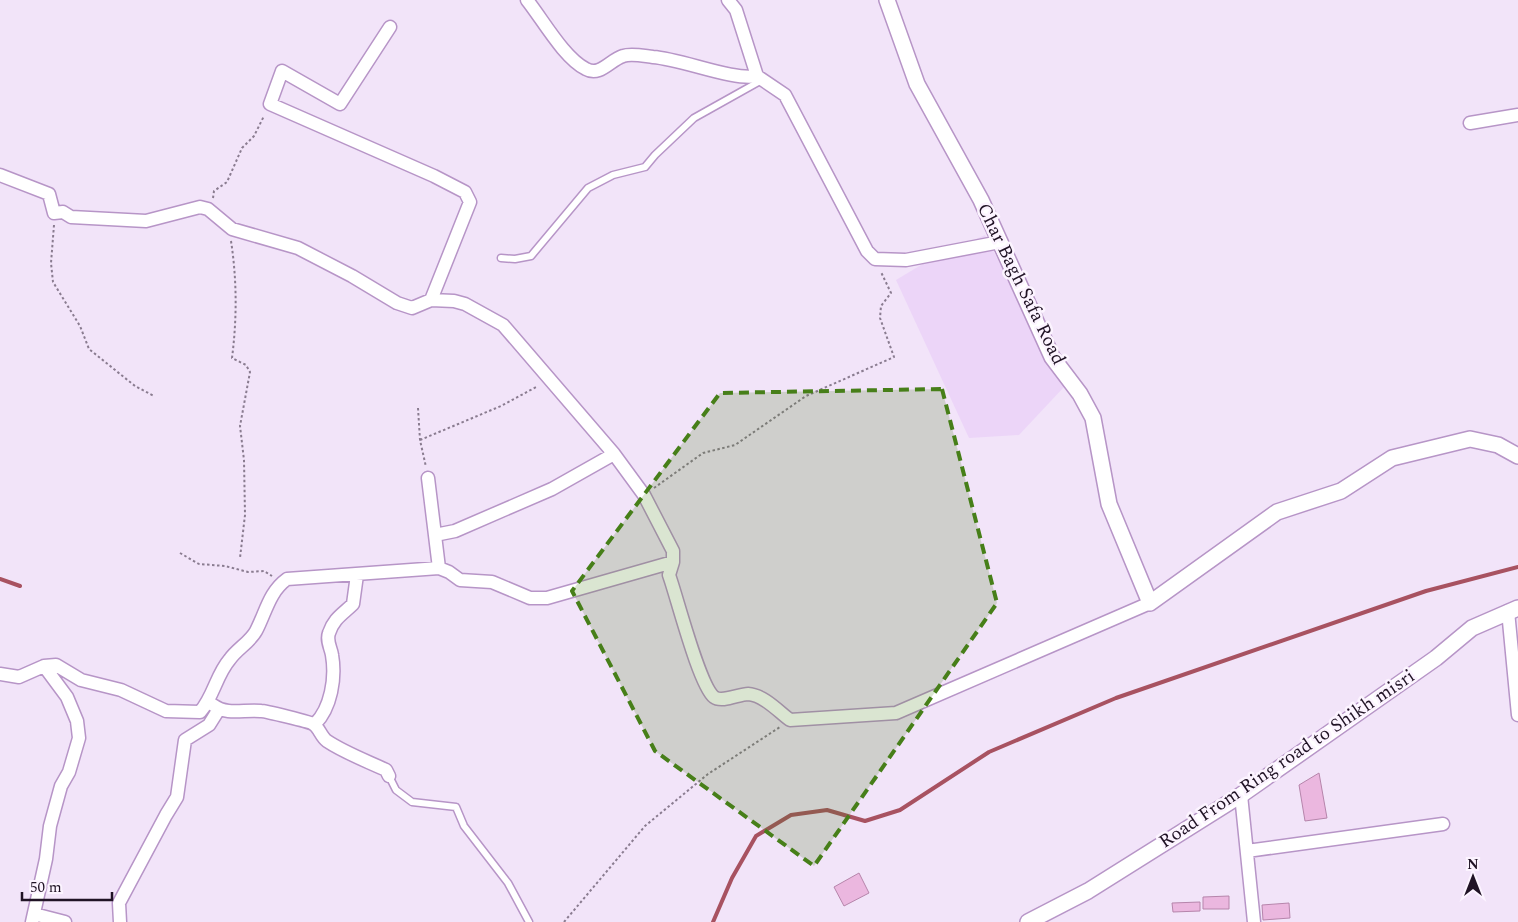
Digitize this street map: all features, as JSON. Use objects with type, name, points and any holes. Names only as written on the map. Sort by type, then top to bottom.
[{"type":"street","points":[[527,0],[575,63],[588,71],[600,70],[624,55],[655,57],[700,65],[746,78],[760,77]]},
{"type":"street","points":[[728,0],[736,10],[760,77],[785,95],[867,251],[875,259],[906,260],[1000,242]]},
{"type":"street","name":"Char Bagh Safa Road","points":[[887,0],[917,84],[982,200],[1052,357],[1080,394],[1093,418],[1109,504],[1150,604]]},
{"type":"street","points":[[390,27],[340,104],[282,71],[270,104],[434,176],[465,192],[470,202],[431,300]]},
{"type":"street","points":[[1470,123],[1518,115]]},
{"type":"street","points":[[0,175],[49,194],[54,213],[63,212],[71,217],[146,221],[200,207],[208,209],[232,229],[298,248],[352,276],[396,303],[412,308],[431,300],[465,304],[503,325],[614,454],[644,494],[673,551],[673,562],[669,574],[703,680],[714,697],[750,694],[764,700],[790,720],[896,713],[1150,604],[1276,512],[1341,491],[1392,458],[1470,439],[1498,445],[1518,456]]},
{"type":"street","points":[[435,535],[455,531],[552,490],[614,454]]},
{"type":"street","points":[[428,478],[438,568]]},
{"type":"street","points":[[120,922],[119,903],[177,797],[185,740],[209,725],[214,706],[217,678],[229,659],[255,633],[276,587],[287,579],[438,568],[449,572],[460,580],[492,582],[530,598],[547,598],[673,562]]},
{"type":"street","points":[[315,724],[324,716],[333,683],[332,656],[328,644],[328,634],[340,613],[353,604],[357,575]]},
{"type":"street","points":[[1513,610],[1518,715]]},
{"type":"street","name":"Road From Ring road to Shikh misri","points":[[1028,922],[1088,890],[1241,796],[1436,658],[1472,628],[1513,610]]},
{"type":"street","points":[[0,674],[19,677],[44,666],[56,665],[81,680],[121,690],[166,711],[200,712],[214,706],[232,712],[262,711],[315,724],[325,740],[386,770],[389,776]]},
{"type":"street","points":[[44,666],[67,697],[77,721],[80,738],[69,772],[61,786],[50,826],[46,859],[33,918],[65,922]]},
{"type":"street","points":[[1241,796],[1254,922]]},
{"type":"street","points":[[1246,851],[1443,824]]},
{"type":"lane","points":[[501,258],[515,260],[531,256],[588,188],[613,176],[645,167],[694,118],[760,77]]},
{"type":"lane","points":[[389,776],[396,790],[412,802],[456,807],[464,826],[508,883],[530,922]]},
{"type":"path","points":[[217,202],[212,197],[214,191],[227,182],[242,148],[254,136],[270,104]]},
{"type":"path","points":[[54,213],[53,282],[80,326],[89,349],[135,386],[154,396]]},
{"type":"path","points":[[232,229],[227,232],[235,269],[236,323],[232,358],[246,365],[250,372],[240,426],[244,460],[245,515],[240,558]]},
{"type":"path","points":[[644,494],[703,454],[735,445],[806,396],[894,357],[880,318],[881,306],[891,293],[875,259]]},
{"type":"path","points":[[420,440],[501,406],[533,390],[548,377]]},
{"type":"path","points":[[418,408],[420,440],[428,478]]},
{"type":"path","points":[[180,553],[199,564],[225,566],[248,572],[264,571],[271,574],[276,587]]},
{"type":"path","points":[[564,922],[645,826],[708,774],[790,720]]},
{"type":"highlighted area","points":[[942,389],[997,603],[814,866],[655,751],[572,591],[720,393]]},
{"type":"shaded area","points":[[985,235],[1064,387],[1019,435],[969,438],[896,280],[926,262]]},
{"type":"building","points":[[1319,773],[1327,818],[1305,821],[1299,785]]},
{"type":"building","points":[[859,873],[869,893],[844,906],[834,887]]},
{"type":"building","points":[[1229,896],[1229,909],[1203,909],[1203,897]]},
{"type":"building","points":[[1200,902],[1200,911],[1173,912],[1172,903]]},
{"type":"building","points":[[1289,903],[1290,918],[1263,920],[1262,905]]},
{"type":"waterway","points":[[713,922],[732,878],[756,836],[791,815],[827,810],[865,821],[900,810],[989,752],[1116,698],[1426,591],[1518,567]]},
{"type":"waterway","points":[[0,579],[20,586]]}]
